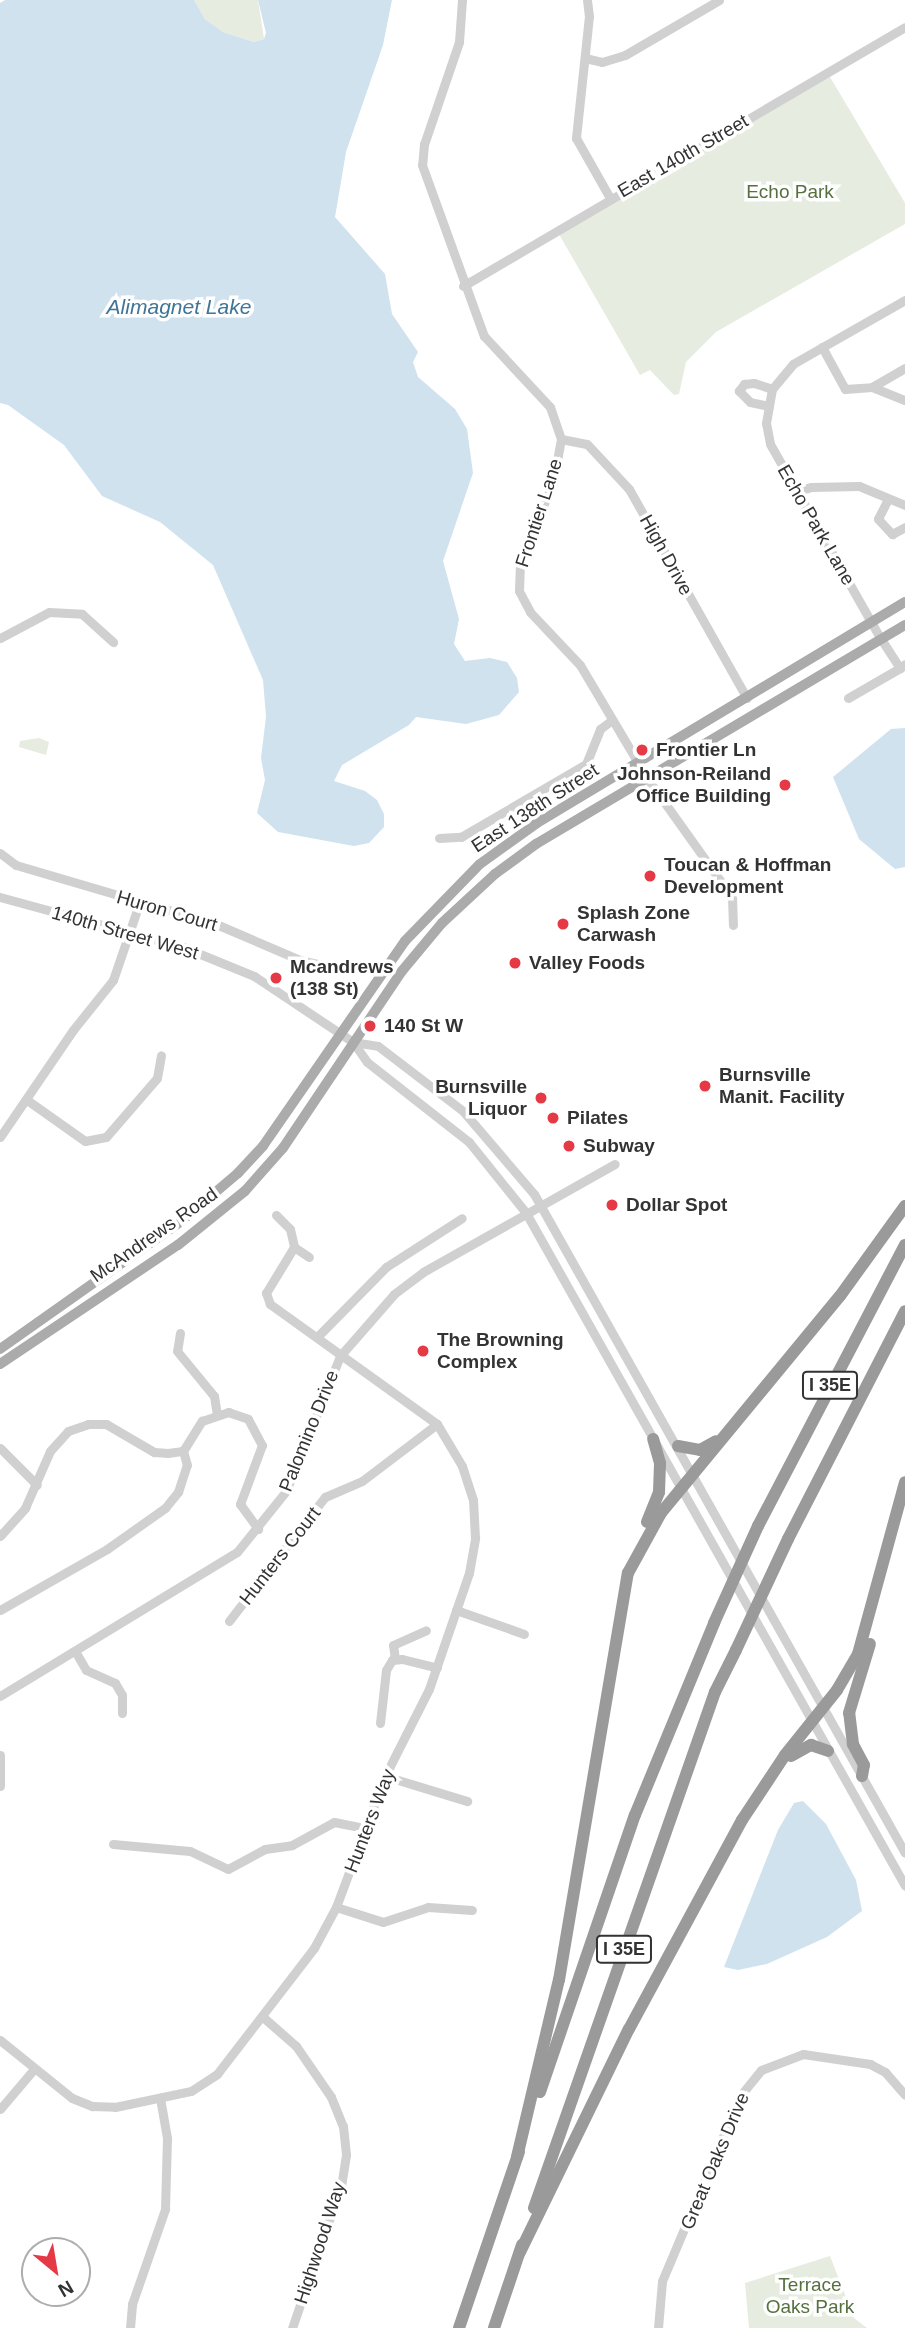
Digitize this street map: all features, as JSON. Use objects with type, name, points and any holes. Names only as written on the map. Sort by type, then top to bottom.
[{"type":"highway","points":[[628,1573],[661,1513],[840,1296],[905,1206]]},
{"type":"highway","name":"I 35E","points":[[459,2328],[635,1815],[714,1623],[758,1526],[905,1245]]},
{"type":"highway","name":"I 35E","points":[[495,2328],[715,1692],[788,1539],[905,1311]]},
{"type":"highway","points":[[678,1446],[708,1448],[748,1408]]},
{"type":"highway","points":[[517,2157],[559,1980],[632,1552],[659,1492],[660,1463],[653,1439]]},
{"type":"highway","points":[[520,2252],[629,2029],[756,1799],[825,1705],[867,1632],[905,1482]]},
{"type":"highway","points":[[862,1776],[864,1765],[851,1737],[849,1713],[870,1642],[867,1632]]},
{"type":"highway","points":[[756,1799],[800,1748],[828,1751]]},
{"type":"main road","name":"East 138th Street","points":[[339,1032],[411,933],[461,881],[518,836],[905,602]]},
{"type":"main road","name":"East 138th Street","points":[[353,1042],[402,971],[471,894],[536,844],[905,625]]},
{"type":"main road","name":"McAndrews Road","points":[[0,1349],[184,1219],[238,1173],[270,1136],[339,1032]]},
{"type":"main road","name":"McAndrews Road","points":[[0,1364],[178,1245],[244,1191],[283,1148],[353,1042]]},
{"type":"street","name":"Frontier Lane","points":[[462,0],[459,42],[424,144],[422,165],[463,286],[484,336],[550,407],[561,439],[553,482],[520,562],[519,591],[530,612],[580,665],[646,778],[732,897],[733,925]]},
{"type":"street","points":[[587,0],[585,58],[576,138],[610,198]]},
{"type":"street","points":[[585,58],[602,62],[625,55],[719,0]]},
{"type":"street","name":"East 140th Street","points":[[463,286],[905,27]]},
{"type":"street","points":[[769,406],[745,400],[739,391],[744,384],[754,383],[772,389],[793,364],[905,300]]},
{"type":"street","points":[[822,347],[845,389],[872,387],[905,369]]},
{"type":"street","points":[[872,387],[905,400]]},
{"type":"street","name":"Echo Park Lane","points":[[772,389],[769,406],[770,444],[881,639],[902,666]]},
{"type":"street","name":"High Drive","points":[[561,439],[587,444],[629,489],[747,698]]},
{"type":"street","points":[[798,491],[811,486],[859,486],[905,505]]},
{"type":"street","points":[[888,499],[878,519],[892,534],[905,527]]},
{"type":"street","points":[[0,638],[49,612],[82,614],[113,642]]},
{"type":"street","points":[[848,698],[902,666]]},
{"type":"street","points":[[439,838],[461,837],[586,764],[600,729],[612,720]]},
{"type":"street","name":"Huron Court","points":[[0,853],[16,865],[223,927],[300,960],[334,968]]},
{"type":"street","name":"140th Street West","points":[[0,897],[133,932],[254,976],[353,1042]]},
{"type":"street","points":[[0,1137],[27,1100],[68,1027],[113,979],[133,932],[139,904]]},
{"type":"street","points":[[353,1042],[377,1046],[463,1111],[492,1139],[541,1205],[825,1705],[905,1853]]},
{"type":"street","points":[[353,1042],[367,1062],[469,1142],[526,1213],[812,1724],[901,1872],[905,1885]]},
{"type":"street","points":[[27,1100],[85,1141],[106,1137],[157,1078],[161,1055]]},
{"type":"street","name":"Palomino Drive","points":[[0,1696],[237,1552],[258,1529],[296,1471],[318,1403],[340,1356],[371,1315],[408,1282],[615,1164]]},
{"type":"street","points":[[276,1215],[290,1229],[294,1247],[309,1257]]},
{"type":"street","points":[[318,1335],[386,1267],[462,1218]]},
{"type":"street","name":"Hunters Way","points":[[0,2040],[72,2098],[93,2106],[115,2107],[191,2091],[217,2074],[264,2018],[314,1948],[336,1907],[385,1776],[437,1668],[475,1538],[473,1500],[463,1466],[437,1424],[340,1356],[318,1335],[270,1304],[266,1293],[294,1247]]},
{"type":"street","points":[[180,1333],[177,1351],[214,1396],[217,1414]]},
{"type":"street","points":[[0,1610],[107,1549],[165,1508],[178,1492],[187,1465],[183,1451],[202,1420],[217,1414],[238,1414],[258,1430],[262,1444],[259,1460],[240,1504],[258,1529]]},
{"type":"street","points":[[0,1536],[18,1519],[37,1485],[50,1451],[68,1431],[88,1423],[120,1429],[154,1452],[183,1451]]},
{"type":"street","name":"Hunters Court","points":[[229,1621],[325,1497],[362,1481],[437,1424]]},
{"type":"street","points":[[0,1448],[37,1485]]},
{"type":"street","points":[[456,1610],[524,1634]]},
{"type":"street","points":[[395,1659],[392,1650],[396,1642],[426,1630]]},
{"type":"street","points":[[75,1651],[86,1670],[115,1683],[122,1695],[122,1713]]},
{"type":"street","points":[[395,1659],[437,1668]]},
{"type":"street","points":[[380,1723],[386,1670],[395,1659]]},
{"type":"street","points":[[0,1755],[0,1786]]},
{"type":"street","points":[[385,1776],[467,1801]]},
{"type":"street","points":[[113,1844],[190,1851],[228,1869],[265,1849],[292,1845],[334,1822],[366,1828]]},
{"type":"street","points":[[336,1907],[383,1922],[428,1907],[472,1910]]},
{"type":"street","name":"Highwood Way","points":[[264,2018],[296,2046],[331,2097],[343,2126],[345,2145],[341,2185],[292,2328]]},
{"type":"street","name":"Great Oaks Drive","points":[[659,2328],[662,2281],[740,2096],[761,2070],[803,2054],[870,2064],[885,2072],[905,2095]]},
{"type":"street","points":[[0,2109],[34,2069]]},
{"type":"street","points":[[130,2328],[132,2304],[165,2209],[167,2138],[160,2098]]},
{"type":"green space","points":[[194,0],[258,0],[264,39],[254,42],[223,32],[205,19]]},
{"type":"green space","name":"Echo Park","points":[[827,72],[905,203],[905,224],[716,332],[686,362],[679,394],[674,395],[650,370],[640,375],[556,229]]},
{"type":"green space","points":[[39,738],[49,742],[46,755],[19,747],[20,741]]},
{"type":"green space","name":"Terrace Oaks Park","points":[[830,2256],[854,2318],[867,2328],[749,2328],[745,2283]]},
{"type":"water","name":"Alimagnet Lake","points":[[5,0],[194,0],[205,19],[223,32],[254,42],[264,39],[266,33],[258,0],[392,0],[383,45],[346,152],[335,217],[385,274],[392,314],[418,352],[413,362],[418,377],[455,409],[467,429],[473,473],[443,561],[459,619],[454,644],[465,661],[490,658],[507,662],[517,678],[519,692],[499,715],[466,724],[416,717],[409,725],[342,765],[334,781],[365,791],[377,800],[384,814],[384,827],[369,843],[354,846],[278,832],[257,813],[265,780],[261,758],[266,717],[263,680],[213,565],[160,522],[102,496],[64,445],[8,405],[0,403],[0,3]]},
{"type":"water","points":[[905,728],[905,867],[895,869],[859,839],[833,777],[891,729]]},
{"type":"water","points":[[803,1801],[826,1824],[856,1880],[862,1911],[827,1937],[767,1964],[738,1970],[724,1967],[778,1830],[794,1803]]},
{"type":"place","name":"Frontier Ln","points":[[642,750]]},
{"type":"place","name":"Johnson-Reiland Office Building","points":[[785,785]]},
{"type":"place","name":"Toucan & Hoffman Development","points":[[650,876]]},
{"type":"place","name":"Splash Zone Carwash","points":[[563,924]]},
{"type":"place","name":"Valley Foods","points":[[515,963]]},
{"type":"place","name":"Mcandrews (138 St)","points":[[276,978]]},
{"type":"place","name":"140 St W","points":[[370,1026]]},
{"type":"place","name":"Burnsville Manit. Facility","points":[[705,1086]]},
{"type":"place","name":"Burnsville Liquor","points":[[541,1098]]},
{"type":"place","name":"Pilates","points":[[553,1118]]},
{"type":"place","name":"Subway","points":[[569,1146]]},
{"type":"place","name":"Dollar Spot","points":[[612,1205]]},
{"type":"place","name":"The Browning Complex","points":[[423,1351]]}]
